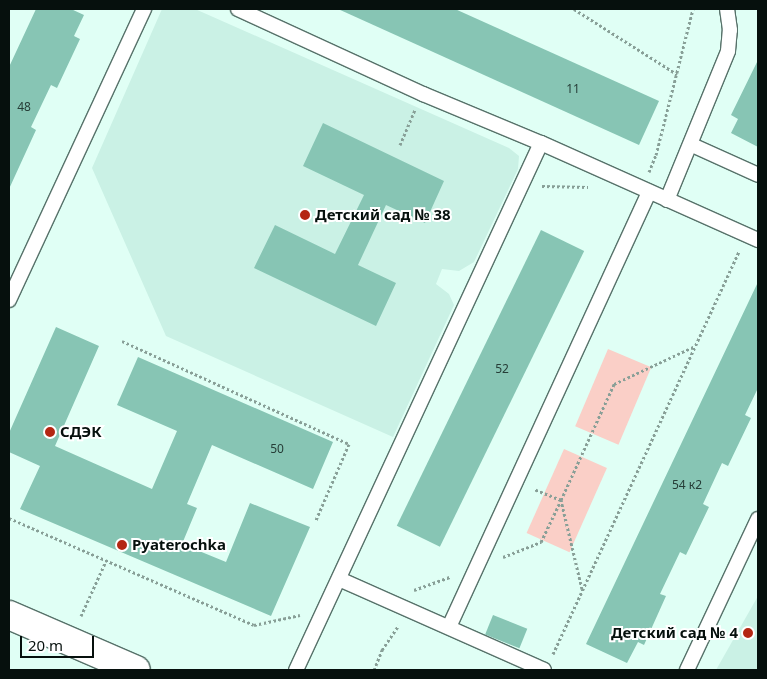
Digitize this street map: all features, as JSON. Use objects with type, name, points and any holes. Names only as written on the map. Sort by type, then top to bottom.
[{"type":"street","points":[[9,615],[136,670]]},
{"type":"lane","points":[[9,300],[144,9]]},
{"type":"lane","points":[[238,9],[423,94],[541,143],[752,237]]},
{"type":"lane","points":[[667,200],[692,145],[728,51],[730,30],[727,9]]},
{"type":"lane","points":[[296,670],[541,143]]},
{"type":"lane","points":[[692,145],[758,175]]},
{"type":"lane","points":[[448,626],[517,482],[650,192]]},
{"type":"lane","points":[[687,670],[758,519]]},
{"type":"lane","points":[[339,579],[547,666]]},
{"type":"path","points":[[574,9],[677,74]]},
{"type":"path","points":[[585,9],[587,16]]},
{"type":"path","points":[[650,192],[645,180],[656,155],[693,9]]},
{"type":"path","points":[[400,145],[423,94]]},
{"type":"path","points":[[522,186],[590,187]]},
{"type":"path","points":[[547,666],[696,345],[752,237]]},
{"type":"path","points":[[122,341],[349,444],[316,520]]},
{"type":"path","points":[[387,600],[541,542],[614,384],[696,345]]},
{"type":"path","points":[[517,482],[561,500]]},
{"type":"path","points":[[561,500],[582,589]]},
{"type":"path","points":[[9,518],[254,625],[324,610]]},
{"type":"path","points":[[81,616],[106,561]]},
{"type":"path","points":[[374,670],[382,650],[410,610]]},
{"type":"shaded area","name":"Детский сад № 38","points":[[162,9],[195,9],[509,148],[519,156],[518,169],[474,262],[459,271],[442,269],[436,284],[449,294],[454,305],[393,437],[166,336],[92,168]]},
{"type":"shaded area","points":[[608,349],[651,367],[618,445],[575,426]]},
{"type":"shaded area","points":[[564,449],[607,468],[570,552],[527,533]]},
{"type":"shaded area","name":"Детский сад № 4","points":[[758,596],[758,670],[716,670]]},
{"type":"building","points":[[36,9],[71,9],[84,15],[74,36],[80,39],[57,88],[51,85],[31,127],[36,130],[9,189],[9,67]]},
{"type":"building","points":[[338,9],[455,9],[659,101],[639,145]]},
{"type":"building","points":[[758,60],[758,147],[731,133],[738,119],[731,115]]},
{"type":"building","points":[[323,123],[444,181],[425,223],[386,205],[358,265],[396,283],[376,326],[254,268],[275,225],[335,254],[364,195],[303,166]]},
{"type":"building","points":[[541,230],[584,251],[440,547],[397,526]]},
{"type":"building","points":[[758,282],[758,388],[745,415],[751,418],[728,466],[722,463],[703,504],[709,507],[686,555],[680,552],[660,594],[666,596],[644,645],[638,642],[627,663],[586,644]]},
{"type":"building","points":[[56,327],[99,346],[55,446],[152,489],[177,431],[117,405],[138,357],[333,442],[313,489],[212,445],[187,504],[197,508],[182,544],[226,562],[250,503],[310,527],[271,616],[20,509],[40,466],[9,452],[9,433]]},
{"type":"building","points":[[493,615],[527,629],[519,648],[485,634]]},
{"type":"place","name":"Детский сад № 38","points":[[305,215]]},
{"type":"place","name":"СДЭК","points":[[50,432]]},
{"type":"place","name":"Pyaterochka","points":[[122,545]]},
{"type":"place","name":"Детский сад № 4","points":[[748,633]]}]
